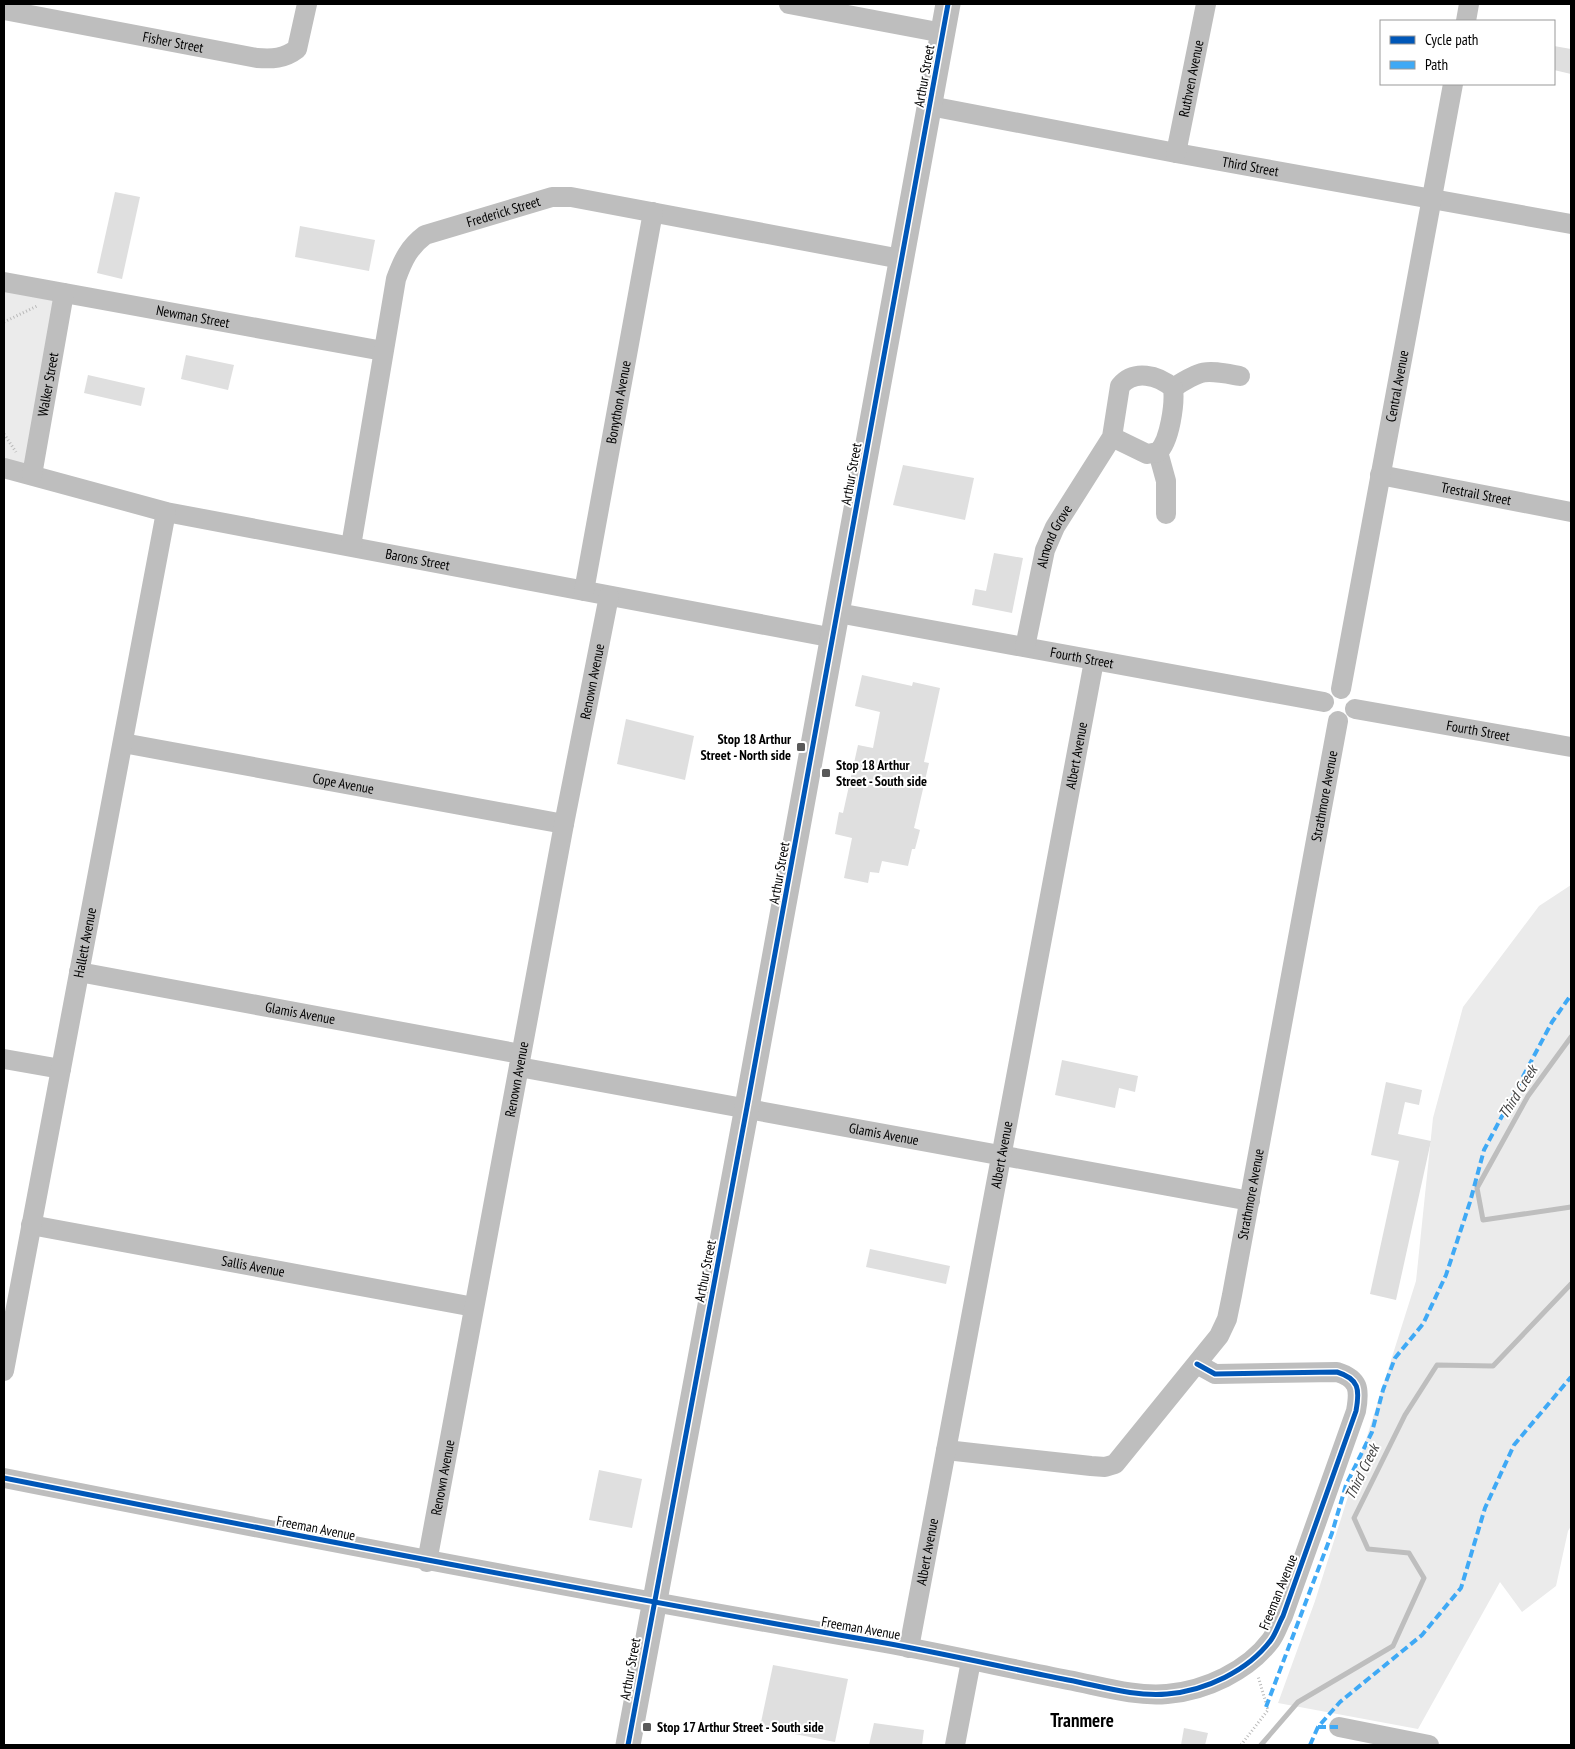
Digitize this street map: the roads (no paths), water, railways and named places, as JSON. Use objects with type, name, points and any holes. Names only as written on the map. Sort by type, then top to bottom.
[{"type":"street","name":"Fisher Street","points":[[4,10],[257,58],[273,59],[288,56],[297,49],[307,4]]},
{"type":"street","points":[[789,4],[943,33]]},
{"type":"street","name":"Arthur Street","points":[[628,1745],[834,638],[948,4]]},
{"type":"street","name":"Ruthven Avenue","points":[[1176,153],[1206,4]]},
{"type":"street","points":[[1466,20],[1469,4]]},
{"type":"street","name":"Central Avenue","points":[[1341,689],[1453,85]]},
{"type":"street","name":"Third Street","points":[[930,106],[1176,153],[1571,224]]},
{"type":"street","name":"Frederick Street","points":[[351,546],[396,279],[404,257],[414,243],[425,235],[552,197],[571,197],[901,259]]},
{"type":"street","name":"Bonython Avenue","points":[[584,591],[653,212]]},
{"type":"street","name":"Newman Street","points":[[4,282],[383,351]]},
{"type":"street","name":"Walker Street","points":[[32,475],[64,293]]},
{"type":"street","points":[[1166,514],[1166,481],[1158,452],[1165,440],[1174,404],[1173,388],[1195,373],[1207,371],[1240,376]]},
{"type":"street","name":"Almond Grove","points":[[1025,647],[1045,550],[1055,527],[1112,437],[1118,391],[1125,380],[1132,376],[1161,379],[1173,388]]},
{"type":"street","points":[[1112,437],[1147,454],[1158,452]]},
{"type":"street","name":"Barons Street","points":[[4,468],[166,512],[834,638]]},
{"type":"street","name":"Trestrail Street","points":[[1380,475],[1571,512]]},
{"type":"street","name":"Hallett Avenue","points":[[4,1371],[166,512]]},
{"type":"street","name":"Renown Avenue","points":[[427,1562],[564,824],[609,596]]},
{"type":"street","name":"Fourth Street","points":[[838,613],[1324,702]]},
{"type":"street","name":"Albert Avenue","points":[[909,1648],[1094,661]]},
{"type":"street","points":[[1341,689],[1353,697],[1355,709],[1348,718],[1338,721],[1326,713],[1324,702],[1331,692],[1341,689]]},
{"type":"street","name":"Fourth Street","points":[[1355,709],[1571,747]]},
{"type":"street","name":"Strathmore Avenue","points":[[946,1450],[1091,1466],[1111,1466],[1124,1457],[1219,1336],[1228,1319],[1338,721]]},
{"type":"street","name":"Cope Avenue","points":[[123,742],[564,824]]},
{"type":"street","name":"Glamis Avenue","points":[[79,972],[747,1107],[1000,1156],[1250,1201]]},
{"type":"street","points":[[4,1058],[61,1069]]},
{"type":"street","name":"Sallis Avenue","points":[[32,1225],[474,1307]]},
{"type":"street","name":"Freeman Avenue","points":[[4,1478],[427,1562],[909,1648],[1137,1693],[1164,1694],[1198,1690],[1241,1666],[1271,1639],[1283,1616],[1356,1411],[1359,1395],[1356,1385],[1350,1376],[1336,1372],[1216,1374],[1197,1364]]},
{"type":"street","points":[[955,1745],[971,1661]]},
{"type":"street","points":[[1339,1727],[1429,1745]]},
{"type":"waterway","name":"Third Creek","points":[[1571,1037],[1528,1096],[1477,1188],[1483,1220],[1571,1207]]},
{"type":"waterway","name":"Third Creek","points":[[1261,1745],[1298,1702],[1393,1646],[1424,1578],[1409,1553],[1368,1549],[1354,1518],[1405,1415],[1437,1365],[1493,1366],[1571,1284]]},
{"type":"place","name":"Stop 18 Arthur Street - North side","points":[[801,747]]},
{"type":"place","name":"Stop 18 Arthur Street - South side","points":[[826,773]]},
{"type":"place","name":"Stop 17 Arthur Street - South side","points":[[647,1727]]},
{"type":"district","name":"Tranmere","points":[[1082,1720]]}]
